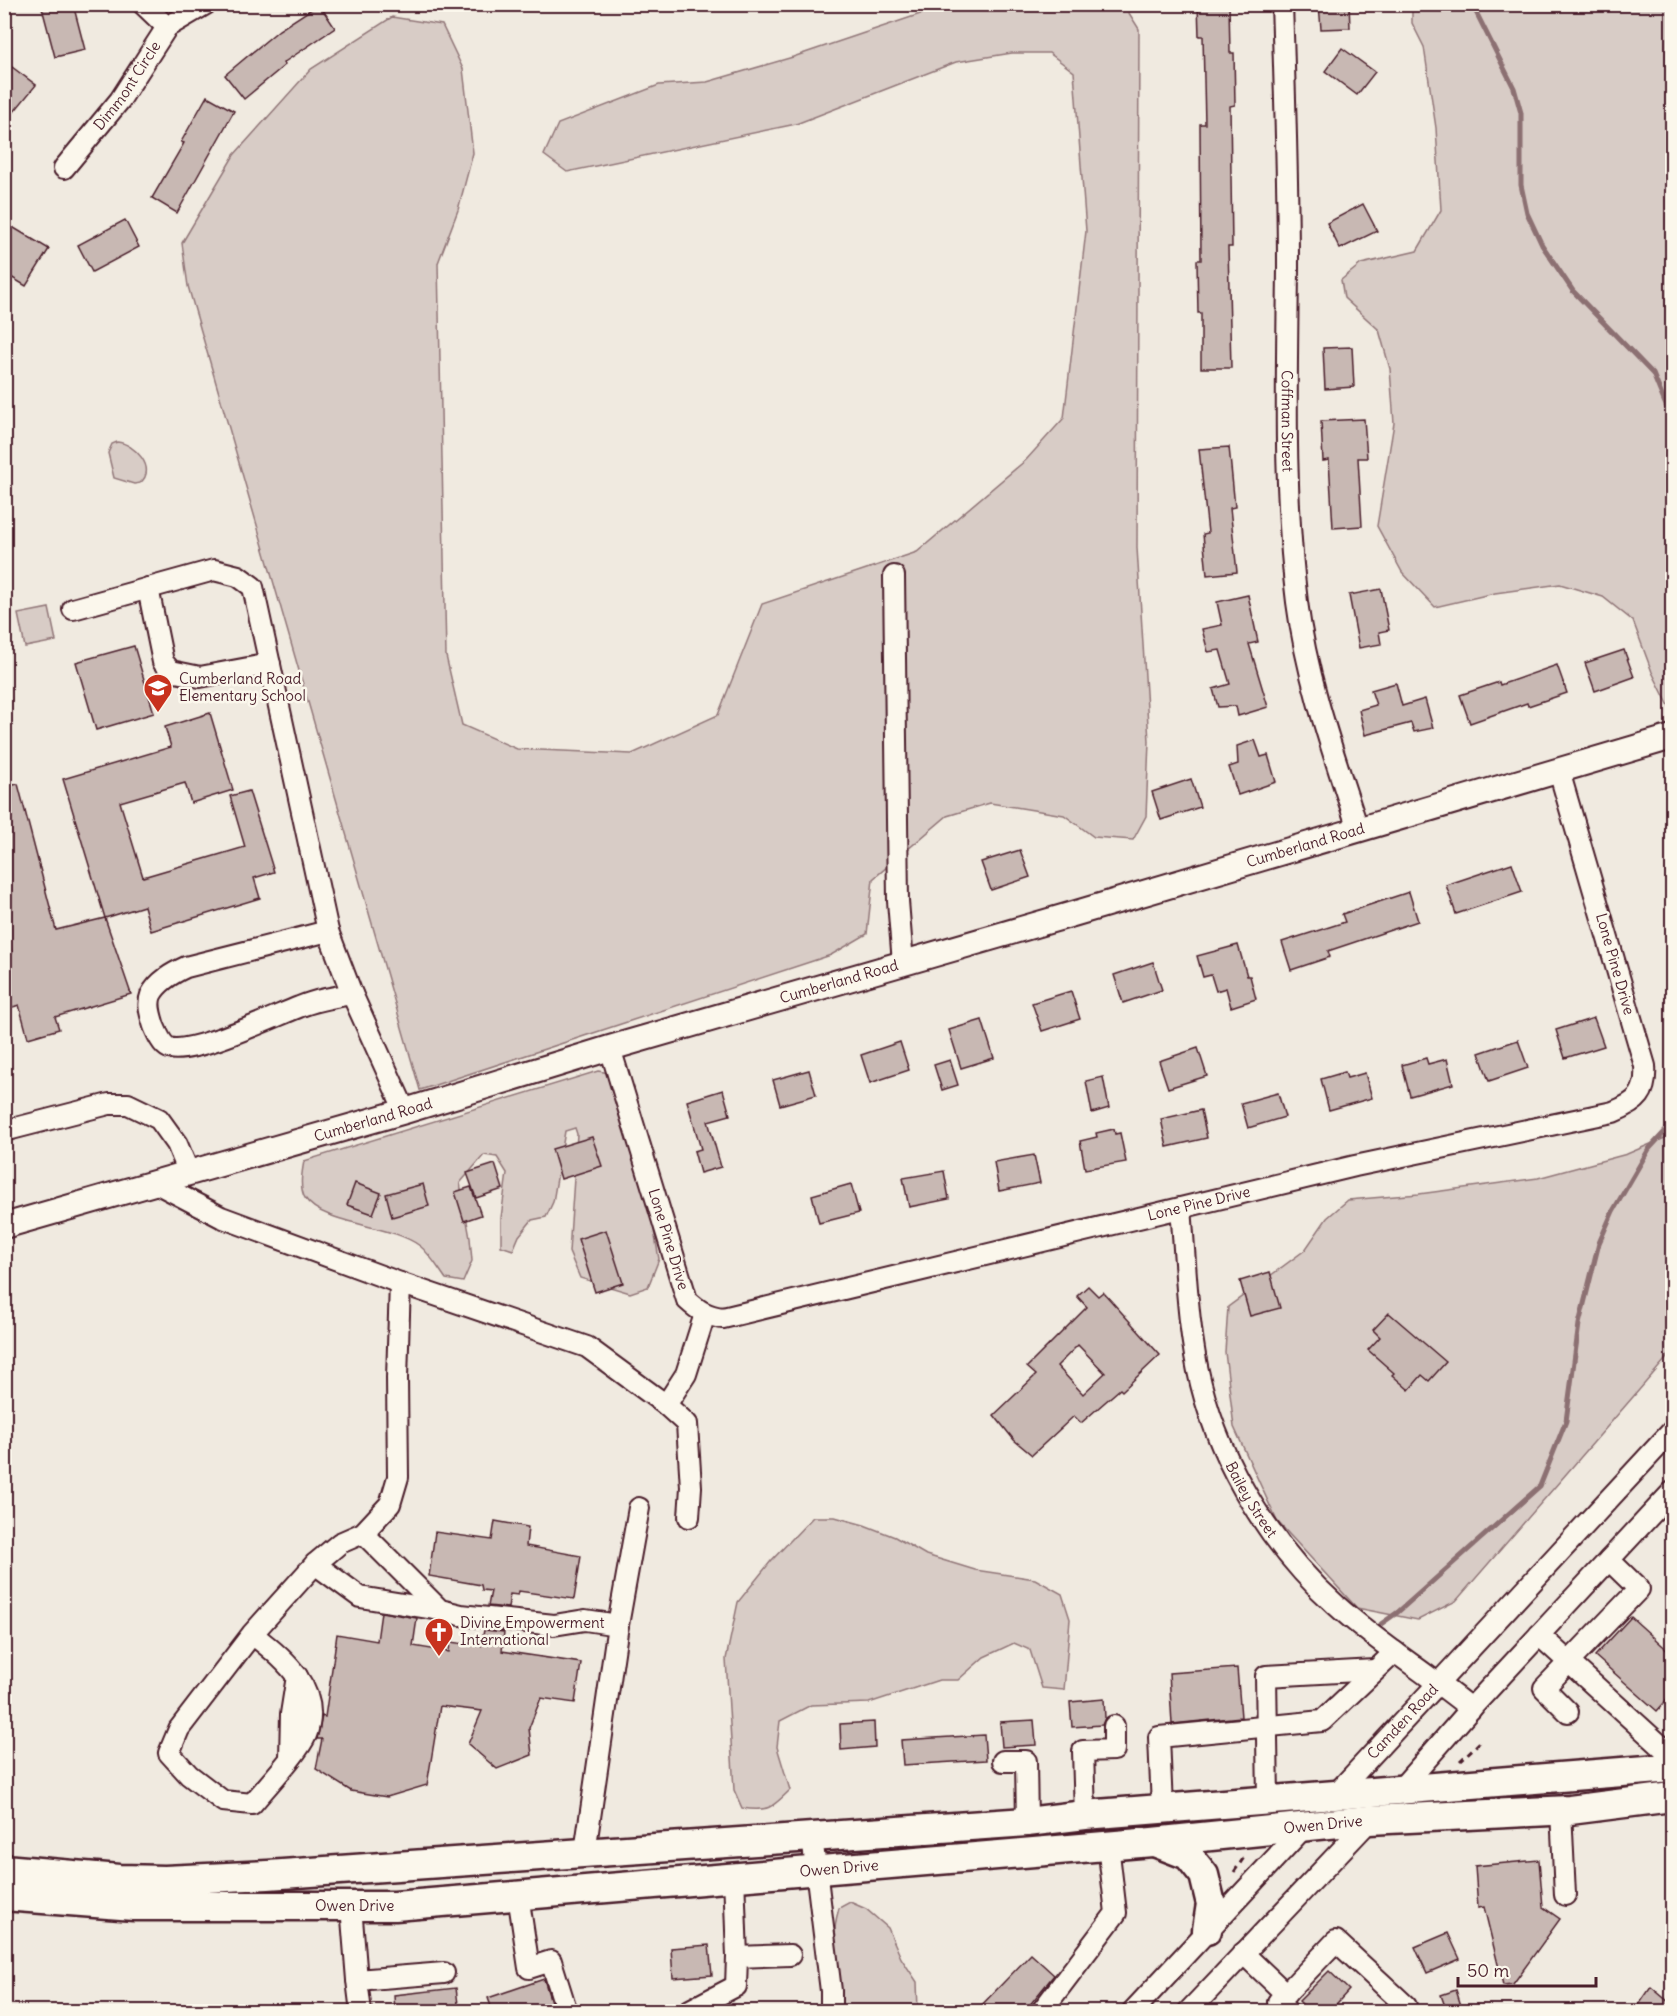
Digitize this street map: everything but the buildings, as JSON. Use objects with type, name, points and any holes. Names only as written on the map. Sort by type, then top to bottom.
[{"type":"highway","name":"Owen Drive","points":[[4,1869],[119,1879],[165,1880],[1027,1822],[1268,1799],[1672,1768]]},
{"type":"highway","name":"Owen Drive","points":[[4,1896],[134,1906],[395,1906],[1152,1842],[1370,1820],[1561,1810],[1672,1797]]},
{"type":"highway","points":[[1152,1842],[1188,1855],[1204,1875],[1211,1904],[1208,1930]]},
{"type":"highway","points":[[351,1906],[366,1885],[573,1868],[585,1852]]},
{"type":"highway","points":[[134,1906],[181,1896],[328,1891],[337,1884],[346,1869]]},
{"type":"main road","name":"Cumberland Road","points":[[4,1226],[405,1111],[610,1048],[1672,737]]},
{"type":"street","name":"Dimmont Circle","points":[[64,168],[120,100],[167,27],[142,4]]},
{"type":"street","points":[[167,27],[206,4]]},
{"type":"street","name":"Coffman Street","points":[[1282,4],[1288,197],[1287,458],[1291,541],[1297,604],[1311,678],[1358,829]]},
{"type":"street","points":[[73,609],[214,570],[238,576],[253,587],[328,930],[352,994],[405,1111]]},
{"type":"street","points":[[894,576],[898,901],[903,963]]},
{"type":"street","points":[[147,588],[163,662],[171,671],[200,677],[270,664]]},
{"type":"street","name":"Lone Pine Drive","points":[[610,1048],[687,1300],[699,1312],[723,1318],[1355,1167],[1613,1112],[1638,1099],[1646,1082],[1645,1066],[1559,771]]},
{"type":"street","points":[[328,930],[186,967],[170,975],[152,993],[149,1002],[150,1015],[164,1044],[172,1048],[215,1041],[300,1006],[326,998],[352,994]]},
{"type":"street","points":[[4,1131],[109,1104],[128,1104],[159,1119],[177,1144],[189,1173]]},
{"type":"street","points":[[156,1183],[221,1216],[400,1283],[587,1347],[666,1405],[687,1424],[691,1487],[689,1517]]},
{"type":"street","name":"Bailey Street","points":[[1181,1208],[1191,1322],[1201,1385],[1221,1442],[1246,1494],[1276,1539],[1308,1577],[1338,1607],[1395,1652],[1439,1682],[1471,1709]]},
{"type":"street","points":[[252,1634],[277,1653],[297,1676],[291,1714],[290,1758],[252,1804],[223,1801],[189,1775],[169,1753],[179,1729],[252,1634],[315,1564],[340,1544],[363,1533],[390,1504],[398,1477],[397,1378],[400,1283]]},
{"type":"street","points":[[666,1405],[686,1374],[705,1314]]},
{"type":"street","name":"Camden Road","points":[[1132,2012],[1672,1431]]},
{"type":"street","points":[[1188,2012],[1399,1790],[1672,1492]]},
{"type":"street","points":[[585,1852],[618,1625],[639,1508]]},
{"type":"street","points":[[363,1533],[440,1610]]},
{"type":"street","points":[[1568,1712],[1544,1688],[1640,1589],[1609,1560]]},
{"type":"street","points":[[315,1564],[360,1597],[461,1615],[554,1625],[585,1620],[618,1625]]},
{"type":"street","points":[[1539,1635],[1672,1756]]},
{"type":"street","points":[[1162,1808],[1159,1737],[1322,1721],[1395,1652]]},
{"type":"street","points":[[1268,1799],[1266,1676],[1376,1670]]},
{"type":"street","points":[[1085,1815],[1083,1751],[1114,1750],[1114,1726]]},
{"type":"street","points":[[1003,1761],[1026,1761],[1027,1822]]},
{"type":"street","points":[[1561,1810],[1565,1895]]},
{"type":"street","points":[[812,1837],[831,1991],[831,2012]]},
{"type":"street","points":[[1041,2012],[1116,1912],[1108,1845]]},
{"type":"street","points":[[690,2010],[736,1986],[734,1876]]},
{"type":"street","points":[[518,1895],[529,1968],[551,1961],[567,2012]]},
{"type":"street","points":[[351,1906],[361,2012]]},
{"type":"street","points":[[1243,1953],[1287,2003],[1336,1941],[1406,2010]]},
{"type":"street","points":[[737,1957],[790,1955]]},
{"type":"street","points":[[357,1980],[444,1973]]},
{"type":"path","points":[[1456,1764],[1480,1742]]},
{"type":"path","points":[[1465,1749],[1472,1749]]},
{"type":"path","points":[[1244,1869],[1234,1872],[1245,1856]]},
{"type":"shaded area","points":[[947,5],[1124,5],[1139,29],[1137,548],[1149,741],[1146,816],[1133,840],[1094,837],[1064,815],[990,803],[947,816],[873,879],[867,934],[831,955],[420,1090],[188,286],[182,243],[234,155],[311,69],[392,17],[442,25],[463,69],[473,153],[458,210],[438,263],[446,656],[462,725],[517,749],[632,754],[718,715],[762,604],[917,552],[1026,460],[1064,418],[1086,231],[1074,72],[1049,53],[1012,53],[956,62],[796,124],[567,172],[544,155],[558,124],[659,85],[707,82],[793,57]]},
{"type":"shaded area","points":[[1412,5],[1672,5],[1672,712],[1652,672],[1633,621],[1603,597],[1560,584],[1495,593],[1435,607],[1402,572],[1377,526],[1394,423],[1390,369],[1379,330],[1344,298],[1341,280],[1361,264],[1417,251],[1441,210],[1436,128],[1424,47],[1412,23]]},
{"type":"shaded area","points":[[124,443],[142,458],[146,471],[140,483],[134,484],[114,478],[108,453],[112,444]]},
{"type":"shaded area","points":[[49,608],[56,641],[25,647],[18,614]]},
{"type":"shaded area","points":[[598,1071],[609,1073],[649,1202],[659,1259],[648,1287],[630,1293],[580,1278],[569,1252],[577,1134],[575,1128],[565,1131],[553,1202],[546,1217],[532,1220],[519,1236],[513,1250],[501,1246],[501,1218],[507,1173],[497,1157],[484,1155],[460,1183],[472,1261],[463,1282],[446,1279],[424,1249],[408,1239],[326,1214],[314,1207],[303,1194],[304,1161]]},
{"type":"shaded area","points":[[1672,1135],[1672,1352],[1456,1601],[1418,1620],[1357,1608],[1277,1521],[1234,1427],[1225,1352],[1228,1307],[1305,1250],[1327,1218],[1348,1200],[1419,1194],[1538,1178],[1627,1154]]},
{"type":"shaded area","points":[[813,1517],[835,1517],[864,1525],[895,1537],[926,1555],[975,1570],[1035,1579],[1062,1594],[1070,1619],[1064,1690],[1042,1688],[1030,1650],[1014,1643],[984,1657],[958,1680],[939,1680],[869,1703],[811,1705],[780,1721],[777,1747],[790,1790],[779,1801],[764,1809],[742,1808],[734,1790],[726,1659],[738,1602],[771,1561]]},
{"type":"shaded area","points":[[850,1902],[866,1909],[888,1928],[901,1958],[917,1982],[918,2011],[840,2011],[834,1960],[834,1933],[839,1908]]},
{"type":"waterway","points":[[1472,4],[1514,88],[1521,113],[1521,185],[1527,213],[1542,245],[1573,291],[1653,374],[1667,408],[1672,414]]},
{"type":"waterway","points":[[1381,1624],[1398,1612],[1540,1486],[1566,1421],[1579,1324],[1599,1243],[1613,1211],[1649,1149],[1672,1124]]},
{"type":"place","name":"Cumberland Road Elementary School","points":[[158,714]]},
{"type":"place","name":"Divine Empowerment International","points":[[439,1658]]}]
